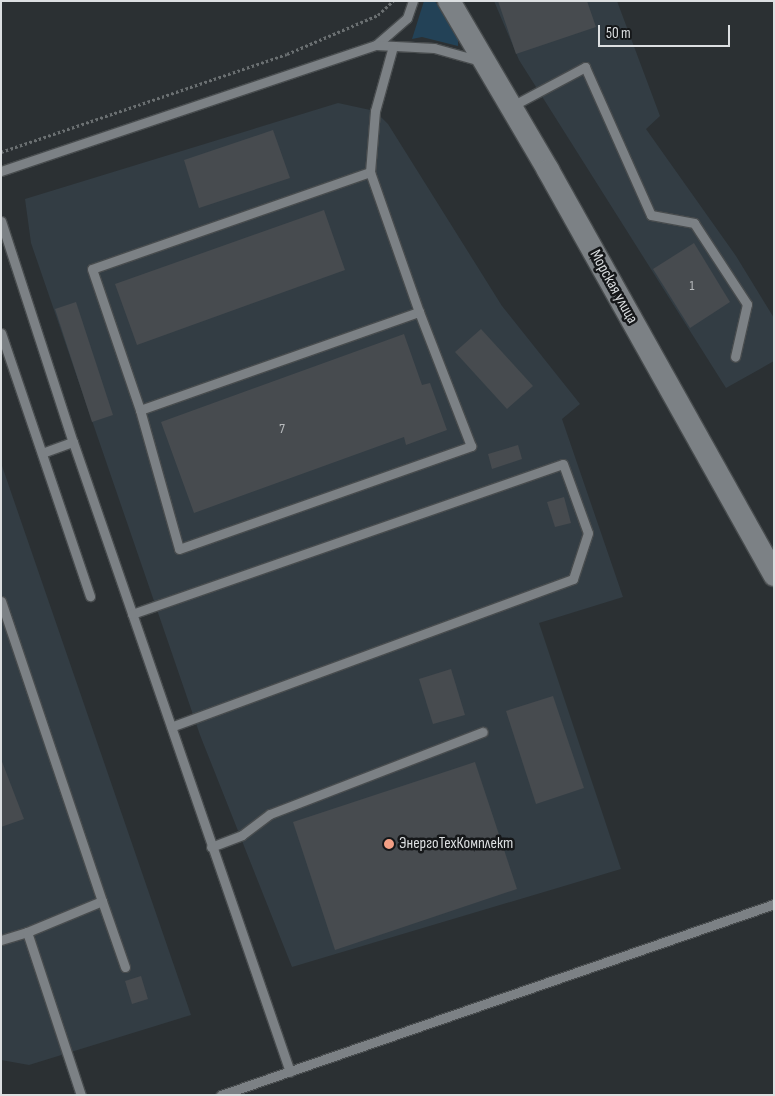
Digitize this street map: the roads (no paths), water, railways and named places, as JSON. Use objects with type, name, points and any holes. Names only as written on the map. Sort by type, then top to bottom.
[{"type":"street","name":"Морская улица","points":[[449,1],[481,61],[510,107],[774,575]]},
{"type":"lane","points":[[376,45],[407,18],[413,1]]},
{"type":"lane","points":[[1,171],[376,45],[434,48],[481,61]]},
{"type":"lane","points":[[370,172],[92,269],[140,410],[179,549],[471,446],[419,312],[370,172],[375,111],[393,46]]},
{"type":"lane","points":[[510,107],[585,67],[650,214],[694,223],[747,304],[735,357]]},
{"type":"lane","points":[[1,221],[73,442],[290,1072]]},
{"type":"lane","points":[[140,410],[419,312]]},
{"type":"lane","points":[[1,333],[90,596]]},
{"type":"lane","points":[[42,453],[73,442]]},
{"type":"lane","points":[[132,614],[563,464],[588,533],[573,579],[171,727]]},
{"type":"lane","points":[[1,601],[125,967]]},
{"type":"lane","points":[[211,847],[242,835],[270,814],[483,732]]},
{"type":"lane","points":[[1,940],[27,932],[102,901]]},
{"type":"lane","points":[[221,1095],[774,904]]},
{"type":"lane","points":[[27,932],[81,1095]]},
{"type":"place","name":"ЭнергоТехКомплект","points":[[389,844]]}]
